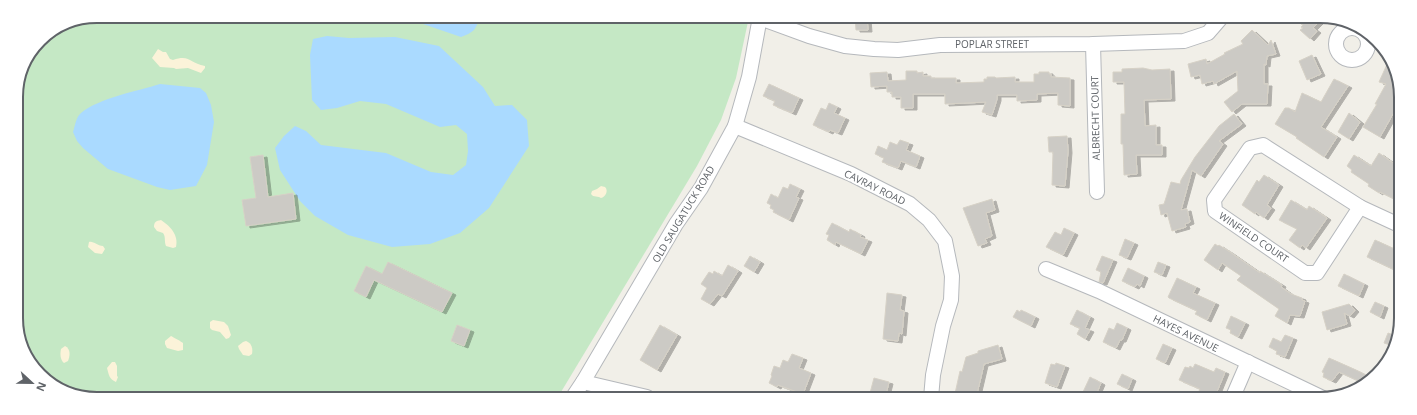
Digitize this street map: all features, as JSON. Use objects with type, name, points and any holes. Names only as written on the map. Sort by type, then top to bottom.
[{"type":"street","name":"OLD SAUGATUCK ROAD","points":[[576,392],[676,224],[701,188],[735,126],[749,77],[759,23]]},
{"type":"street","name":"POPLAR STREET","points":[[774,23],[809,36],[844,46],[874,50],[898,50],[940,45],[1093,44],[1184,41],[1208,33],[1217,23]]},
{"type":"street","name":"ALBRECHT COURT","points":[[1093,44],[1097,192]]},
{"type":"street","name":"CAVRAY ROAD","points":[[735,126],[851,174],[910,204],[929,220],[945,241],[952,276],[951,300],[943,326],[933,375],[932,392]]},
{"type":"street","name":"WINFIELD COURT","points":[[1360,207],[1317,273],[1305,273],[1215,211],[1214,200],[1250,148],[1263,145],[1360,207],[1394,223]]},
{"type":"street","name":"HAYES AVENUE","points":[[1046,269],[1100,291],[1310,392]]},
{"type":"street","points":[[1235,392],[1248,362]]},
{"type":"street","points":[[583,382],[623,392]]},
{"type":"green space","points":[[748,23],[736,78],[721,120],[697,166],[561,392],[87,391],[69,386],[52,377],[52,363],[38,363],[31,351],[24,333],[24,82],[35,56],[41,48],[56,35],[82,24]]},
{"type":"sand","points":[[158,49],[166,52],[170,59],[186,58],[205,66],[205,68],[201,73],[188,68],[176,69],[160,67],[152,58]]},
{"type":"sand","points":[[601,186],[605,187],[607,190],[604,196],[601,198],[591,194],[592,191]]},
{"type":"sand","points":[[161,220],[173,231],[177,243],[176,247],[173,248],[166,246],[163,233],[157,231],[154,227],[156,222]]},
{"type":"sand","points":[[89,242],[103,246],[105,249],[102,254],[95,253],[88,247]]},
{"type":"sand","points":[[213,320],[224,322],[228,326],[231,335],[229,338],[226,339],[220,332],[210,328],[210,322]]},
{"type":"sand","points":[[171,336],[183,343],[183,350],[178,351],[167,348],[165,341]]},
{"type":"sand","points":[[246,341],[250,343],[252,348],[252,354],[249,356],[243,355],[238,346]]},
{"type":"sand","points":[[65,346],[67,347],[70,355],[68,361],[64,363],[60,352]]},
{"type":"sand","points":[[112,362],[115,362],[117,366],[118,377],[116,382],[109,375],[107,368]]},
{"type":"water","points":[[421,23],[478,23],[474,30],[461,37]]},
{"type":"water","points":[[327,36],[349,38],[395,37],[439,46],[483,87],[495,106],[512,105],[527,120],[529,146],[489,208],[460,233],[430,244],[392,247],[348,235],[315,216],[300,201],[280,170],[275,148],[284,136],[295,126],[306,131],[321,145],[386,153],[431,172],[453,175],[466,165],[468,151],[467,134],[456,125],[440,127],[386,104],[360,101],[337,108],[321,110],[312,100],[310,55],[313,39]]},
{"type":"water","points":[[160,84],[200,88],[206,93],[211,105],[214,122],[207,165],[196,186],[170,190],[157,187],[108,169],[83,148],[77,141],[73,132],[78,117],[81,113],[98,103]]},
{"type":"building","points":[[855,23],[867,23],[868,30],[856,30]]},
{"type":"building","points":[[1318,23],[1313,28],[1317,31],[1310,39],[1300,30],[1303,28],[1301,27],[1303,25],[1301,24]]},
{"type":"building","points":[[1252,30],[1268,45],[1271,40],[1276,54],[1267,56],[1266,65],[1264,64],[1264,84],[1268,84],[1267,104],[1242,104],[1232,112],[1224,102],[1238,91],[1237,71],[1214,84],[1213,81],[1202,84],[1200,75],[1191,77],[1188,64],[1206,59],[1207,64],[1225,54],[1224,53],[1243,44],[1241,41]]},
{"type":"building","points":[[1312,55],[1321,74],[1307,80],[1299,61]]},
{"type":"building","points":[[1387,65],[1393,82],[1394,112],[1380,137],[1363,127],[1377,104],[1375,104],[1386,84],[1379,82]]},
{"type":"building","points":[[1143,68],[1152,70],[1170,69],[1171,99],[1144,100],[1145,126],[1156,125],[1156,145],[1162,145],[1162,155],[1136,155],[1137,174],[1124,175],[1123,144],[1121,144],[1121,114],[1125,114],[1124,82],[1113,82],[1113,72],[1122,72],[1122,69]]},
{"type":"building","points":[[906,71],[917,71],[917,73],[923,72],[923,76],[931,76],[931,78],[956,78],[956,83],[984,82],[984,79],[987,79],[987,77],[1015,77],[1015,82],[1034,82],[1034,74],[1039,74],[1039,72],[1049,72],[1051,77],[1070,78],[1070,106],[1058,105],[1058,93],[1037,94],[1037,100],[1017,101],[1017,95],[997,95],[992,115],[982,112],[986,102],[945,104],[945,94],[913,94],[913,108],[901,108],[901,97],[892,97],[892,92],[887,92],[887,86],[871,87],[870,73],[887,72],[888,81],[906,80]]},
{"type":"building","points":[[1334,79],[1348,86],[1321,127],[1337,137],[1324,157],[1296,138],[1297,137],[1275,124],[1285,108],[1289,108],[1295,112],[1302,93],[1321,102]]},
{"type":"building","points":[[769,84],[799,98],[792,113],[773,105],[775,101],[763,96]]},
{"type":"building","points":[[829,103],[837,107],[834,113],[845,118],[838,133],[830,130],[829,132],[813,125],[821,108],[826,110]]},
{"type":"building","points":[[1349,113],[1360,122],[1349,139],[1338,132]]},
{"type":"building","points":[[1234,114],[1242,124],[1219,141],[1223,144],[1201,176],[1192,170],[1181,210],[1187,209],[1190,222],[1185,224],[1186,227],[1172,231],[1167,213],[1161,215],[1159,205],[1164,204],[1171,182],[1180,184],[1195,157],[1219,126]]},
{"type":"building","points":[[1067,136],[1068,151],[1065,186],[1052,185],[1053,152],[1049,152],[1048,137]]},
{"type":"building","points":[[900,140],[909,143],[906,150],[920,156],[916,167],[901,161],[898,168],[882,162],[884,158],[875,154],[878,146],[887,150],[890,142],[897,145]]},
{"type":"building","points":[[1379,153],[1393,163],[1394,161],[1394,199],[1380,192],[1379,193],[1368,186],[1369,184],[1351,172],[1352,170],[1347,166],[1354,155],[1371,166]]},
{"type":"building","points":[[263,155],[268,197],[293,193],[296,219],[246,226],[242,200],[256,198],[250,157]]},
{"type":"building","points":[[1264,175],[1279,185],[1267,205],[1271,208],[1264,218],[1242,205],[1257,180],[1259,182]]},
{"type":"building","points":[[790,184],[800,189],[796,197],[799,198],[789,220],[773,212],[774,210],[770,208],[771,205],[767,203],[771,194],[778,198],[783,187],[788,189]]},
{"type":"building","points":[[992,199],[995,210],[986,213],[992,236],[985,239],[987,243],[978,246],[963,208]]},
{"type":"building","points":[[1291,200],[1307,210],[1309,206],[1327,218],[1306,248],[1302,245],[1300,248],[1289,240],[1297,229],[1279,220]]},
{"type":"building","points":[[832,223],[849,232],[850,229],[861,235],[860,237],[868,240],[861,254],[836,242],[835,245],[827,240],[829,235],[826,234]]},
{"type":"building","points":[[1064,228],[1074,233],[1063,255],[1046,247],[1055,232],[1061,235]]},
{"type":"building","points":[[1125,239],[1134,243],[1127,258],[1119,255]]},
{"type":"building","points":[[1375,240],[1394,249],[1394,270],[1367,257]]},
{"type":"building","points":[[1215,244],[1230,252],[1260,273],[1260,271],[1282,285],[1281,287],[1291,294],[1302,298],[1302,300],[1305,301],[1300,316],[1290,315],[1287,323],[1275,316],[1279,309],[1237,280],[1241,276],[1222,263],[1218,270],[1204,260]]},
{"type":"building","points":[[750,256],[760,262],[754,272],[744,266]]},
{"type":"building","points":[[1102,256],[1113,260],[1103,283],[1099,282],[1101,272],[1096,270]]},
{"type":"building","points":[[388,262],[452,293],[442,312],[374,280],[366,297],[354,291],[366,266],[382,274]]},
{"type":"building","points":[[1158,262],[1166,265],[1162,275],[1154,272]]},
{"type":"building","points":[[728,265],[738,271],[722,296],[718,294],[710,304],[701,299],[707,288],[701,284],[709,272],[713,274],[714,271],[722,276]]},
{"type":"building","points":[[1128,268],[1144,276],[1140,286],[1137,284],[1135,287],[1122,281]]},
{"type":"building","points":[[1344,274],[1364,284],[1359,296],[1338,286]]},
{"type":"building","points":[[1177,278],[1196,287],[1193,293],[1215,303],[1207,320],[1195,314],[1197,311],[1168,297]]},
{"type":"building","points":[[887,293],[902,295],[900,310],[904,311],[902,334],[899,333],[898,341],[883,339]]},
{"type":"building","points":[[1375,302],[1384,306],[1380,317],[1370,312]]},
{"type":"building","points":[[1349,304],[1355,310],[1350,316],[1344,313],[1347,324],[1327,330],[1322,312]]},
{"type":"building","points":[[1017,310],[1020,312],[1021,310],[1035,317],[1031,326],[1013,317]]},
{"type":"building","points":[[1077,310],[1090,317],[1085,328],[1090,330],[1085,339],[1077,334],[1080,328],[1070,324]]},
{"type":"building","points":[[1231,316],[1245,323],[1238,337],[1230,333],[1231,330],[1226,328]]},
{"type":"building","points":[[1117,323],[1127,328],[1122,340],[1120,340],[1116,348],[1103,342],[1109,328],[1114,330]]},
{"type":"building","points":[[457,325],[470,330],[464,346],[451,341]]},
{"type":"building","points":[[660,325],[677,335],[657,370],[640,360]]},
{"type":"building","points":[[1388,333],[1392,334],[1389,345],[1384,343]]},
{"type":"building","points":[[1285,335],[1293,338],[1285,357],[1276,354],[1277,351],[1269,347],[1273,338],[1281,342]]},
{"type":"building","points":[[1163,344],[1172,348],[1165,363],[1156,359]]},
{"type":"building","points":[[998,345],[1002,359],[984,364],[977,392],[955,392],[960,371],[962,372],[966,357],[978,353],[978,351]]},
{"type":"building","points":[[792,354],[803,358],[799,368],[811,373],[804,392],[797,392],[778,385],[777,387],[769,383],[774,366],[780,368],[783,360],[788,362]]},
{"type":"building","points":[[1329,358],[1367,375],[1359,381],[1339,372],[1332,381],[1323,377],[1324,373],[1322,372]]},
{"type":"building","points":[[1056,363],[1065,366],[1057,387],[1045,383],[1051,364],[1055,365]]},
{"type":"building","points":[[1195,364],[1214,372],[1216,368],[1225,372],[1217,392],[1198,392],[1200,389],[1179,380],[1185,367],[1189,368],[1190,366],[1193,368]]},
{"type":"building","points":[[1122,374],[1132,379],[1128,389],[1117,384]]},
{"type":"building","points":[[1090,377],[1101,383],[1097,392],[1083,392]]},
{"type":"building","points":[[874,378],[889,382],[886,392],[870,392]]}]
